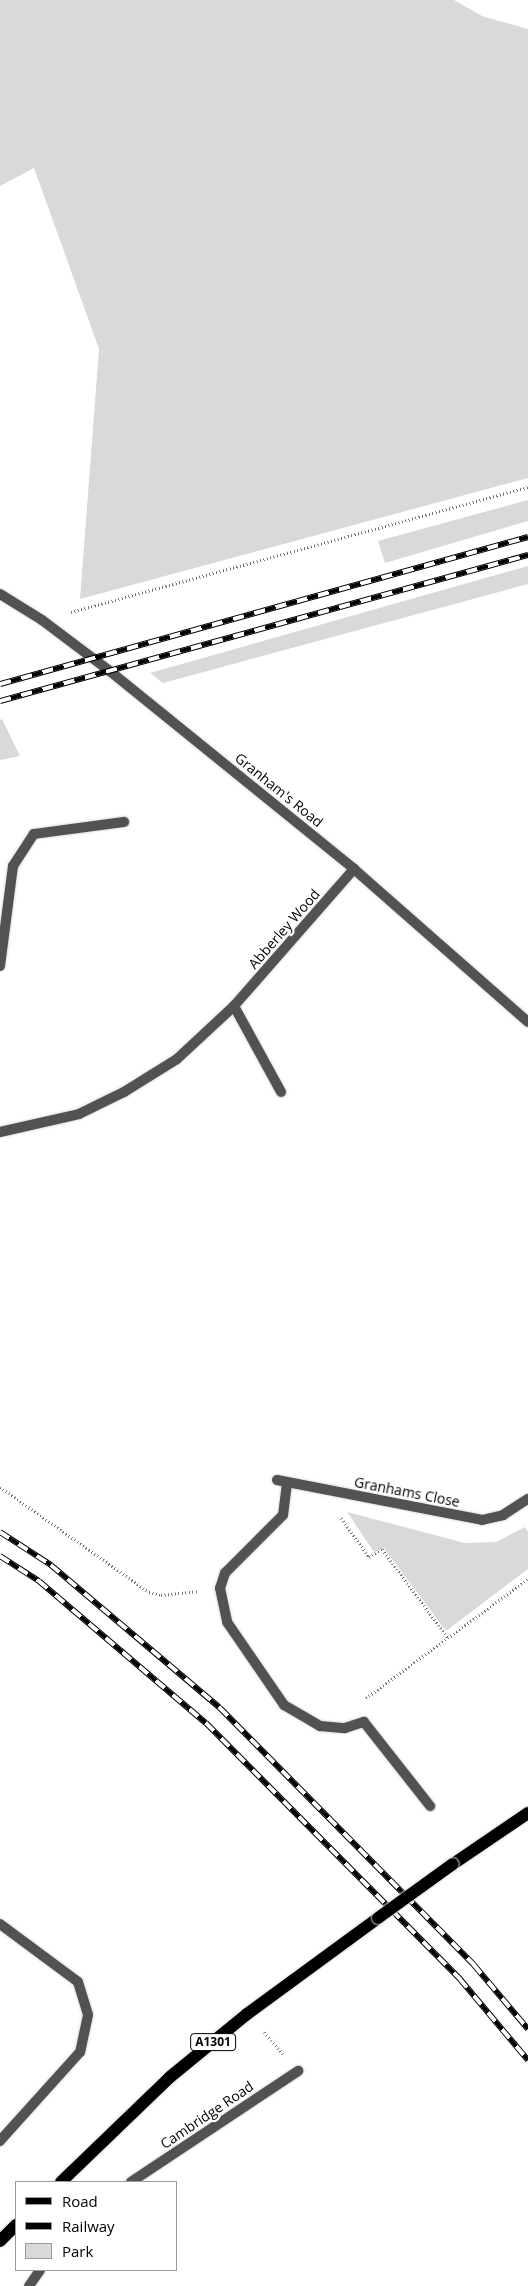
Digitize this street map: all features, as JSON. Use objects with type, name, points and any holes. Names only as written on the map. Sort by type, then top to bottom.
[{"type":"main road","name":"A1301","points":[[62,2181],[170,2077],[247,2014],[453,1864],[528,1813]]},
{"type":"main road","points":[[0,2241],[15,2226]]},
{"type":"street","name":"Granham's Road","points":[[0,594],[42,620],[111,672],[354,869],[528,1022]]},
{"type":"street","points":[[0,966],[13,866],[34,834],[124,822]]},
{"type":"street","name":"Abberley Wood","points":[[0,1132],[79,1114],[124,1092],[177,1059],[234,1006],[354,869]]},
{"type":"street","points":[[234,1006],[281,1092]]},
{"type":"street","name":"Granhams Close","points":[[220,1588],[225,1573],[283,1515],[282,1482],[482,1520],[503,1515],[528,1499]]},
{"type":"street","points":[[220,1588],[227,1622],[284,1705],[320,1726],[345,1728],[364,1722],[430,1806]]},
{"type":"street","points":[[0,1924],[78,1982],[88,2015],[80,2052],[0,2141]]},
{"type":"street","name":"Cambridge Road","points":[[133,2181],[298,2071]]},
{"type":"street","points":[[29,2286],[39,2271]]},
{"type":"path","points":[[42,620],[528,487]]},
{"type":"path","points":[[0,1486],[149,1592],[161,1595],[220,1588]]},
{"type":"path","points":[[329,1491],[330,1502],[369,1557],[382,1549],[448,1638]]},
{"type":"path","points":[[364,1722],[363,1700],[528,1579]]},
{"type":"path","points":[[247,2014],[298,2071]]},
{"type":"green space","points":[[0,0],[454,0],[482,16],[528,29],[528,478],[80,599],[99,349],[34,168],[0,186]]},
{"type":"green space","points":[[528,500],[528,521],[385,563],[378,541]]},
{"type":"green space","points":[[528,566],[528,584],[163,683],[150,673]]},
{"type":"green space","points":[[2,719],[20,756],[0,760],[0,720]]},
{"type":"green space","points":[[347,1512],[465,1543],[496,1542],[525,1527],[528,1532],[528,1569],[446,1631],[384,1548],[374,1552]]},
{"type":"railway","points":[[0,684],[528,537]]},
{"type":"railway","points":[[0,701],[528,555]]},
{"type":"railway","points":[[0,1532],[51,1565],[220,1708],[474,1965],[528,2029]]},
{"type":"railway","points":[[0,1556],[39,1581],[206,1723],[460,1979],[528,2060]]}]
